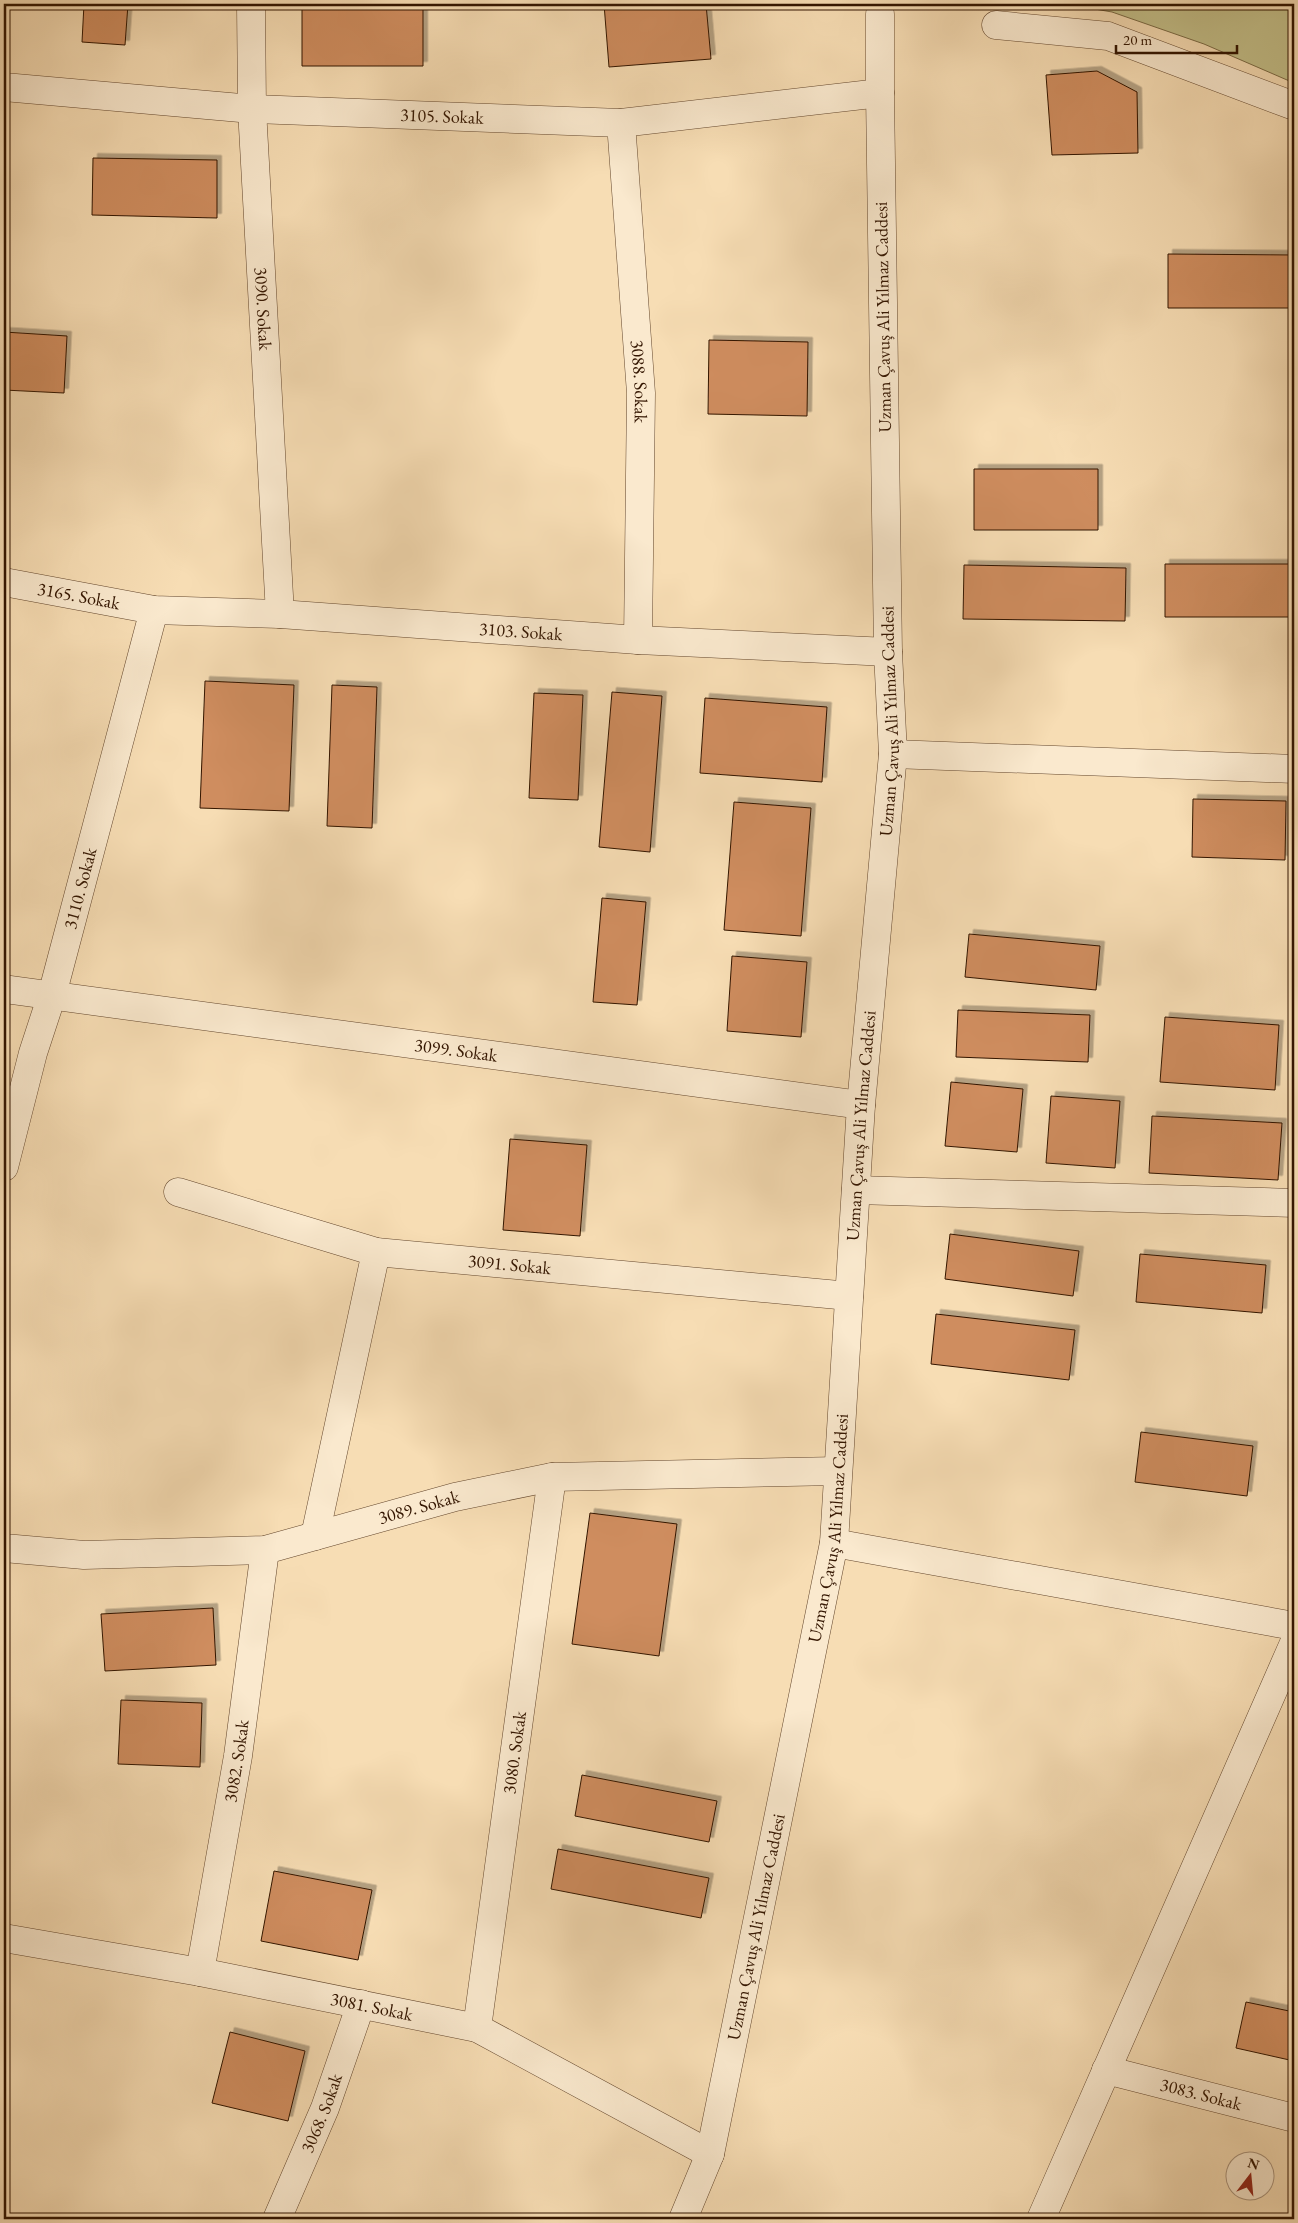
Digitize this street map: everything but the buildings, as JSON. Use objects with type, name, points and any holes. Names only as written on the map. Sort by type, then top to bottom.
[{"type":"street","name":"3090. Sokak","points":[[251,4],[252,109],[280,614]]},
{"type":"street","name":"Uzman Çavuş Ali Yılmaz Caddesi","points":[[683,2219],[710,2154],[834,1543],[861,1105],[893,754],[888,652],[880,93],[884,7]]},
{"type":"street","points":[[996,25],[1108,36],[1294,106]]},
{"type":"street","name":"3105. Sokak","points":[[4,87],[252,109],[620,123],[880,93]]},
{"type":"street","name":"3088. Sokak","points":[[620,123],[641,393],[638,640]]},
{"type":"street","name":"3165. Sokak","points":[[4,582],[154,610]]},
{"type":"street","name":"3103. Sokak","points":[[154,610],[280,614],[638,640],[888,652]]},
{"type":"street","name":"3110. Sokak","points":[[4,1167],[33,1053],[52,995],[154,610]]},
{"type":"street","points":[[893,754],[1294,769]]},
{"type":"street","name":"3099. Sokak","points":[[4,989],[861,1105]]},
{"type":"street","points":[[856,1190],[1294,1203]]},
{"type":"street","name":"3091. Sokak","points":[[178,1192],[376,1252],[849,1296]]},
{"type":"street","points":[[315,1536],[376,1252]]},
{"type":"street","name":"3089. Sokak","points":[[4,1548],[84,1555],[265,1550],[455,1497],[552,1478],[838,1471]]},
{"type":"street","name":"3080. Sokak","points":[[477,2028],[552,1478]]},
{"type":"street","points":[[834,1543],[1294,1626]]},
{"type":"street","name":"3082. Sokak","points":[[200,1972],[238,1756],[265,1550]]},
{"type":"street","points":[[1041,2219],[1294,1643]]},
{"type":"street","name":"3081. Sokak","points":[[4,1938],[200,1972],[477,2028],[710,2154]]},
{"type":"street","name":"3068. Sokak","points":[[277,2219],[325,2108],[360,2004]]},
{"type":"street","name":"3083. Sokak","points":[[1106,2070],[1294,2118]]},
{"type":"shaded area","points":[[1066,4],[1294,4],[1294,83],[1204,44],[1112,12]]}]
